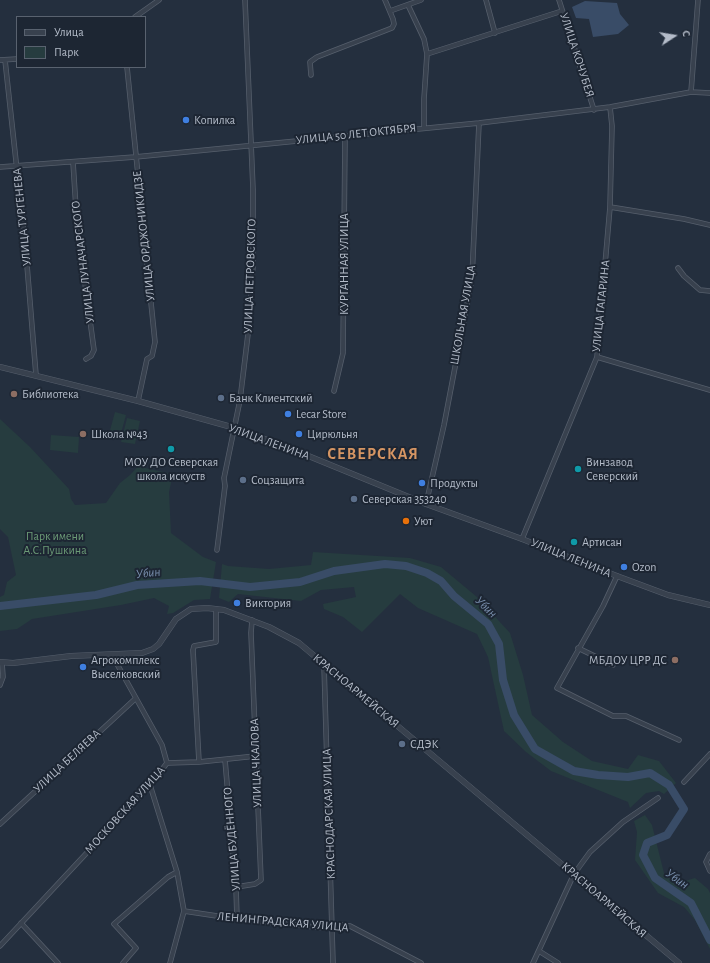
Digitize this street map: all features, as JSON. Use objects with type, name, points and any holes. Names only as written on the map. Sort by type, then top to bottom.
[{"type":"street","points":[[136,16],[159,0]]},
{"type":"street","name":"УЛИЦА ПЕТРОВСКОГО","points":[[217,550],[225,486],[224,478],[230,442],[235,428],[248,334],[253,266],[252,145],[245,0]]},
{"type":"street","points":[[311,76],[310,62],[317,57],[392,28],[394,24],[385,0]]},
{"type":"street","points":[[390,11],[421,0]]},
{"type":"street","points":[[486,0],[495,34]]},
{"type":"street","name":"УЛИЦА КОЧУБЕЯ","points":[[559,0],[585,75],[594,110]]},
{"type":"street","points":[[692,92],[698,0]]},
{"type":"street","points":[[408,5],[424,39],[428,54],[424,99],[424,128]]},
{"type":"street","points":[[428,54],[495,34],[562,11]]},
{"type":"street","points":[[2,60],[16,59]]},
{"type":"street","name":"УЛИЦА ТУРГЕНЕВА","points":[[2,60],[26,253],[36,375]]},
{"type":"street","name":"УЛИЦА ОРДЖОНИКИДЗЕ","points":[[127,68],[155,342],[152,356],[147,360],[138,401]]},
{"type":"street","name":"УЛИЦА 50 ЛЕТ ОКТЯБРЯ","points":[[0,167],[136,157],[345,135],[479,123],[545,114],[594,110],[692,92],[710,93]]},
{"type":"street","name":"УЛИЦА ГАГАРИНА","points":[[522,539],[597,357],[610,207],[612,126],[610,107]]},
{"type":"street","name":"ШКОЛЬНАЯ УЛИЦА","points":[[426,504],[444,426],[472,278],[479,123]]},
{"type":"street","name":"КУРГАННАЯ УЛИЦА","points":[[334,391],[344,353],[345,135]]},
{"type":"street","name":"УЛИЦА ЛУНАЧАРСКОГО","points":[[73,162],[78,224],[94,350],[91,356],[86,359]]},
{"type":"street","points":[[610,207],[684,219],[710,225]]},
{"type":"street","points":[[678,268],[684,276],[700,290],[710,291]]},
{"type":"street","points":[[597,357],[710,390]]},
{"type":"street","name":"УЛИЦА ЛЕНИНА","points":[[0,367],[138,401],[235,428],[284,446],[426,504],[617,576],[668,595],[710,605]]},
{"type":"street","points":[[617,576],[603,606],[578,648],[557,688],[613,716],[626,716],[679,740]]},
{"type":"street","name":"КРАСНОАРМЕЙСКАЯ","points":[[1,663],[71,656],[142,653],[153,649],[159,644],[181,615],[191,609],[216,609],[269,626],[300,643],[324,665],[679,963]]},
{"type":"street","points":[[199,762],[193,650],[194,646],[216,642],[216,609]]},
{"type":"street","name":"УЛИЦА ЧКАЛОВА","points":[[236,887],[255,884],[261,880],[251,633],[252,620]]},
{"type":"street","points":[[578,648],[613,665]]},
{"type":"street","name":"МОСКОВСКАЯ УЛИЦА","points":[[0,946],[168,763],[162,745],[135,699],[112,655]]},
{"type":"street","points":[[0,685],[3,677],[1,663]]},
{"type":"street","name":"КРАСНОДАРСКАЯ УЛИЦА","points":[[324,665],[333,963]]},
{"type":"street","name":"УЛИЦА БЕЛЯЕВА","points":[[0,824],[135,699]]},
{"type":"street","points":[[684,782],[710,754]]},
{"type":"street","points":[[168,763],[225,760],[256,756]]},
{"type":"street","name":"УЛИЦА БУДЁННОГО","points":[[225,760],[236,887],[237,919]]},
{"type":"street","points":[[150,784],[177,872],[184,911],[170,963]]},
{"type":"street","points":[[533,963],[574,874],[590,852],[618,827],[658,798]]},
{"type":"street","points":[[710,854],[706,862],[710,871]]},
{"type":"street","points":[[123,963],[136,948],[114,924],[168,877],[177,872]]},
{"type":"street","name":"ЛЕНИНГРАДСКАЯ УЛИЦА","points":[[184,911],[237,919],[325,928],[333,924],[350,926],[421,963]]},
{"type":"street","points":[[21,923],[58,963]]},
{"type":"street","points":[[539,951],[558,963]]},
{"type":"green space","points":[[115,412],[126,415],[120,437],[109,434]]},
{"type":"green space","points":[[127,418],[140,421],[135,444],[121,442]]},
{"type":"green space","name":"Парк имени А.С.Пушкина","points":[[0,419],[30,447],[69,489],[71,499],[75,505],[106,503],[120,483],[146,458],[145,468],[173,474],[169,492],[171,533],[203,557],[216,562],[210,599],[194,600],[173,613],[167,614],[169,606],[154,598],[121,605],[32,619],[17,629],[0,631],[0,597],[4,595],[7,582],[16,575],[8,537],[0,529]]},
{"type":"green space","points":[[51,435],[79,437],[78,453],[50,450]]},
{"type":"green space","points":[[313,552],[410,558],[441,567],[477,597],[510,633],[523,675],[532,715],[563,742],[592,761],[628,769],[638,755],[659,761],[676,783],[664,794],[659,791],[646,793],[630,808],[628,802],[551,771],[526,752],[504,731],[488,657],[477,634],[418,608],[400,594],[362,632],[343,617],[324,609],[323,604],[356,597],[354,587],[321,590],[301,601],[238,594],[229,602],[219,598],[222,564],[228,566],[269,569],[311,565]]},
{"type":"green space","points":[[645,815],[652,825],[665,877],[685,881],[695,878],[708,889],[710,893],[710,949],[695,920],[684,907],[658,893],[635,860],[637,832],[634,821]]},
{"type":"water","points":[[585,1],[617,3],[620,14],[629,25],[618,34],[593,37],[589,19],[576,18],[572,7]]},
{"type":"waterway","name":"Убин","points":[[0,606],[96,595],[137,585],[200,581],[250,587],[300,582],[334,571],[385,564],[406,566],[427,573],[441,581],[454,596],[488,624],[499,644],[503,680],[514,715],[535,749],[574,771],[598,775],[628,777],[650,773],[669,785],[684,809],[667,835],[647,843],[643,855],[655,878],[691,903],[710,940]]},
{"type":"place","name":"Копилка","points":[[186,120]]},
{"type":"place","name":"Библиотека","points":[[14,394]]},
{"type":"place","name":"Банк Клиентский","points":[[221,398]]},
{"type":"place","name":"Lecar Store","points":[[288,414]]},
{"type":"place","name":"Школа №43","points":[[83,434]]},
{"type":"place","name":"Цирюльня","points":[[299,434]]},
{"type":"place","name":"МОУ ДО Северская школа искуств","points":[[171,449]]},
{"type":"place","name":"Винзавод Северский","points":[[578,469]]},
{"type":"place","name":"Соцзащита","points":[[243,480]]},
{"type":"place","name":"Продукты","points":[[422,483]]},
{"type":"place","name":"Северская 353240","points":[[354,499]]},
{"type":"place","name":"Уют","points":[[406,521]]},
{"type":"place","name":"Артисан","points":[[574,542]]},
{"type":"place","name":"Ozon","points":[[624,567]]},
{"type":"place","name":"Виктория","points":[[237,603]]},
{"type":"place","name":"МБДОУ ЦРР ДС","points":[[675,660]]},
{"type":"place","name":"Агрокомплекс Выселковский","points":[[83,667]]},
{"type":"place","name":"СДЭК","points":[[402,744]]},
{"type":"district","name":"СЕВЕРСКАЯ","points":[[373,454]]}]
